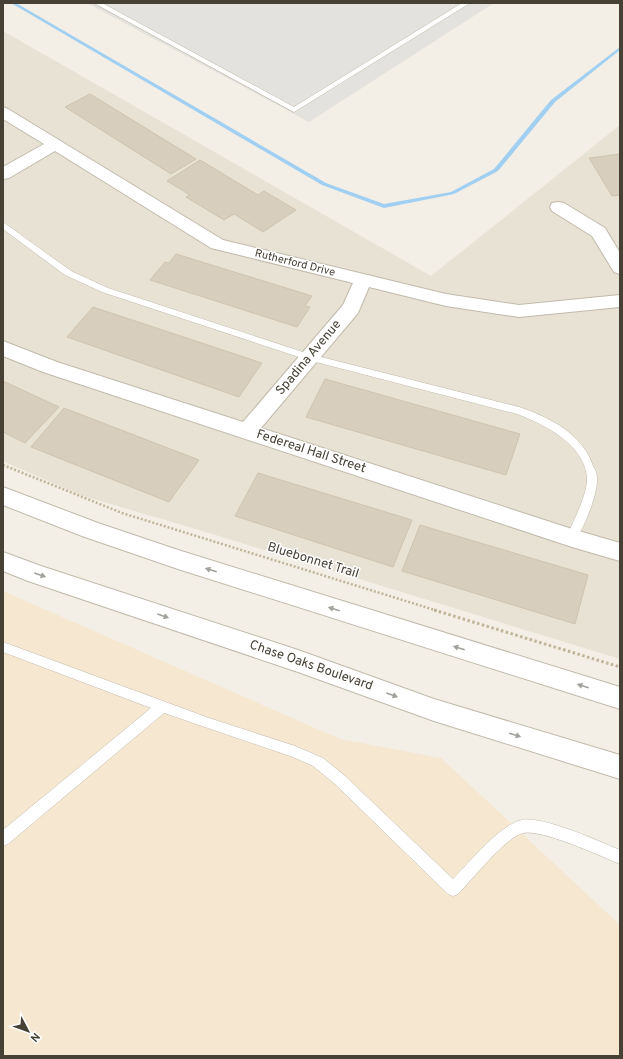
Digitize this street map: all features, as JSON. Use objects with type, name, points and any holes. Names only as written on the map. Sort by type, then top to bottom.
[{"type":"street","name":"Rutherford Drive","points":[[3,112],[217,244],[446,300],[519,311],[620,301]]},
{"type":"street","points":[[3,174],[55,144]]},
{"type":"street","points":[[558,207],[599,232],[620,268]]},
{"type":"street","name":"Spadina Avenue","points":[[247,431],[351,308],[363,280]]},
{"type":"street","name":"Federeal Hall Street","points":[[3,348],[50,366],[572,538],[620,552]]},
{"type":"street","points":[[3,496],[49,515],[118,540],[310,602],[620,698]]},
{"type":"street","name":"Chase Oaks Boulevard","points":[[3,561],[298,661],[434,710],[620,767]]},
{"type":"lane","points":[[97,3],[294,110],[466,3]]},
{"type":"lane","points":[[3,225],[68,273],[105,290],[308,357],[519,411],[535,417],[571,438],[585,456],[592,477],[588,500],[572,538]]},
{"type":"lane","points":[[3,647],[162,707],[295,752],[318,762],[340,780],[453,890],[504,837],[522,826],[540,828],[620,857]]},
{"type":"lane","points":[[3,839],[162,707]]},
{"type":"path","name":"Bluebonnet Trail","points":[[3,465],[122,513],[620,667]]},
{"type":"shaded area","points":[[87,3],[494,3],[309,122]]},
{"type":"shaded area","points":[[3,31],[431,276],[620,125],[620,659],[80,495],[3,461]]},
{"type":"shaded area","points":[[3,591],[340,739],[441,758],[620,925],[620,1056],[3,1056]]},
{"type":"building","points":[[90,94],[196,159],[171,174],[65,107]]},
{"type":"building","points":[[620,154],[620,195],[612,196],[589,158]]},
{"type":"building","points":[[200,160],[258,195],[264,191],[296,210],[263,232],[234,214],[224,220],[186,197],[190,195],[167,181]]},
{"type":"building","points":[[176,254],[312,296],[305,306],[310,307],[297,327],[150,280],[165,262],[169,263]]},
{"type":"building","points":[[93,307],[262,363],[239,397],[67,337]]},
{"type":"building","points":[[325,379],[520,434],[506,475],[306,417]]},
{"type":"building","points":[[3,381],[59,407],[25,443],[3,432]]},
{"type":"building","points":[[64,408],[199,460],[169,502],[31,447]]},
{"type":"building","points":[[258,473],[412,520],[393,567],[235,516]]},
{"type":"building","points":[[420,525],[588,575],[575,624],[402,571]]},
{"type":"waterway","points":[[13,3],[324,184],[384,206],[452,193],[496,170],[553,101],[620,48]]}]
